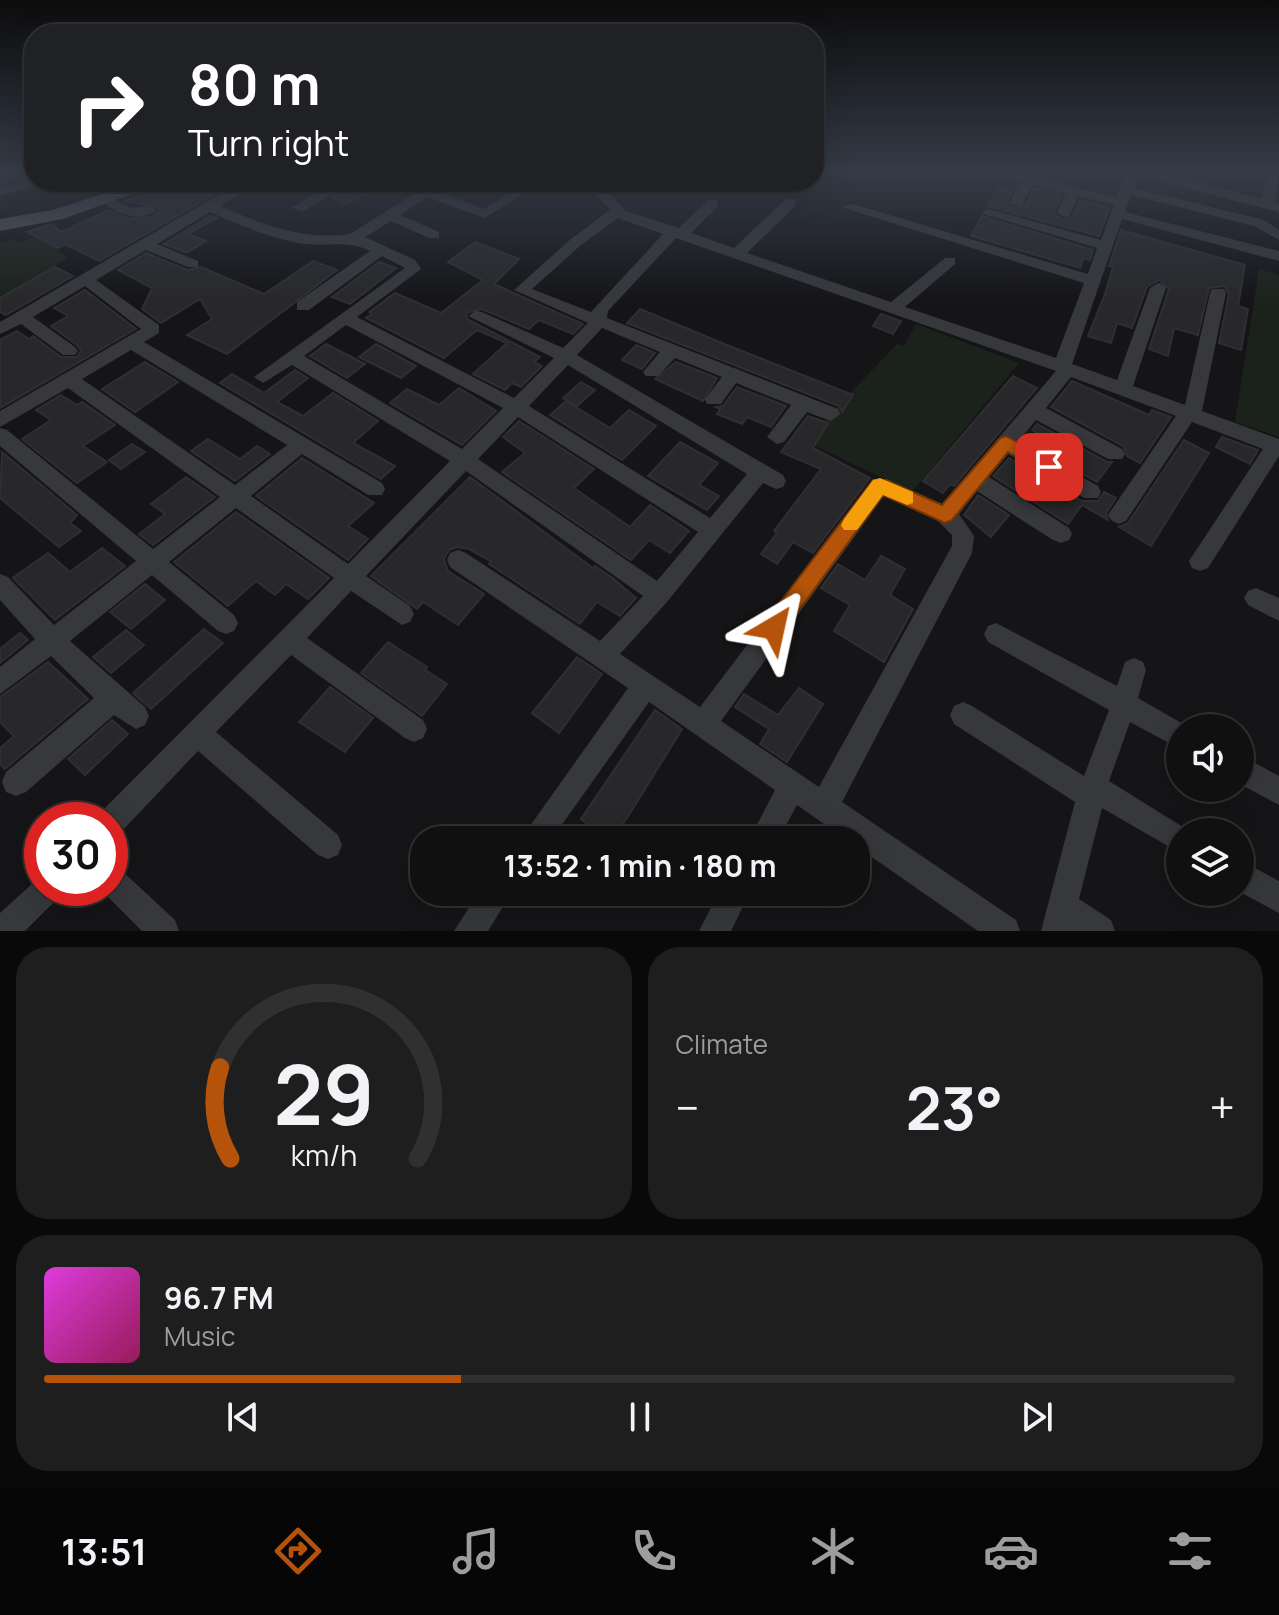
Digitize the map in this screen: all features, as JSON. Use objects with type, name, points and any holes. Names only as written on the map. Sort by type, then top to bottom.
[{"type":"main road","points":[[0,225],[58,214]]},
{"type":"street","points":[[0,329],[196,214]]},
{"type":"street","points":[[230,214],[292,237],[316,241],[354,238],[389,215],[434,235]]},
{"type":"street","points":[[613,214],[576,242],[527,292],[831,414]]},
{"type":"street","points":[[628,214],[735,256],[1065,368],[1277,446],[1200,561]]},
{"type":"street","points":[[128,805],[518,408],[598,320],[600,310],[699,214]]},
{"type":"street","points":[[735,256],[778,214]]},
{"type":"street","points":[[873,214],[1093,281]]},
{"type":"street","points":[[993,214],[1106,246]]},
{"type":"street","points":[[945,515],[1034,410],[1065,368],[1117,214]]},
{"type":"street","points":[[1158,214],[1279,256]]},
{"type":"street","points":[[1203,214],[1259,223],[1279,236]]},
{"type":"street","points":[[263,377],[413,269],[410,263],[354,238]]},
{"type":"street","points":[[145,244],[193,264]]},
{"type":"street","points":[[303,306],[380,251]]},
{"type":"street","points":[[893,308],[950,261]]},
{"type":"street","points":[[0,420],[153,329],[85,279]]},
{"type":"street","points":[[1123,389],[1158,288]]},
{"type":"street","points":[[1119,515],[1190,414],[1218,293]]},
{"type":"street","points":[[21,316],[69,351]]},
{"type":"street","points":[[476,316],[566,356],[768,477],[712,530],[659,595],[602,656]]},
{"type":"street","points":[[346,318],[518,408],[712,530]]},
{"type":"street","points":[[131,342],[375,489]]},
{"type":"street","points":[[652,372],[672,350]]},
{"type":"street","points":[[292,357],[466,461],[659,595]]},
{"type":"street","points":[[714,399],[733,375]]},
{"type":"street","points":[[69,379],[232,497],[402,614]]},
{"type":"street","points":[[777,437],[803,403]]},
{"type":"street","points":[[1034,410],[1115,454]]},
{"type":"street","points":[[0,435],[226,623]]},
{"type":"street","points":[[1006,443],[1091,492]]},
{"type":"street","points":[[0,682],[299,446]]},
{"type":"street","points":[[975,479],[1061,534]]},
{"type":"street","points":[[703,724],[880,485],[945,515],[963,530],[966,538],[961,553],[825,805]]},
{"type":"street","points":[[458,560],[825,805],[1005,931]]},
{"type":"street","points":[[0,584],[53,642],[113,699],[136,716]]},
{"type":"street","points":[[1256,598],[1279,610]]},
{"type":"street","points":[[996,634],[1166,728]]},
{"type":"street","points":[[290,640],[414,729]]},
{"type":"street","points":[[1100,931],[1060,919],[1092,791],[1134,670]]},
{"type":"street","points":[[544,826],[646,685]]},
{"type":"street","points":[[16,782],[113,699]]},
{"type":"street","points":[[963,715],[1166,831]]},
{"type":"street","points":[[198,734],[328,845]]},
{"type":"street","points":[[1254,777],[1279,791]]},
{"type":"street","points":[[770,826],[793,784]]},
{"type":"street","points":[[1254,883],[1279,898]]},
{"type":"street","points":[[128,896],[164,931]]},
{"type":"street","points":[[4,931],[28,906]]},
{"type":"street","points":[[469,931],[487,906]]},
{"type":"street","points":[[714,931],[727,906]]},
{"type":"shaded area","points":[[38,235],[68,258],[0,298],[0,243],[15,238],[21,243]]},
{"type":"shaded area","points":[[1259,269],[1279,275],[1279,437],[1235,422]]},
{"type":"shaded area","points":[[916,324],[1019,363],[912,492],[805,441],[897,344],[904,346]]},
{"type":"building","points":[[99,214],[119,214],[129,219],[179,214],[99,261],[65,244],[58,248],[27,232],[52,224],[61,232]]},
{"type":"building","points":[[1019,214],[1055,214],[1063,220],[1073,214],[1107,214],[1099,236]]},
{"type":"building","points":[[210,216],[216,218],[188,234],[206,241],[187,253],[164,244]]},
{"type":"building","points":[[982,216],[1093,250],[1090,260],[1083,258],[1080,268],[971,236]]},
{"type":"building","points":[[1121,230],[1245,265],[1238,306],[1248,309],[1241,350],[1219,343],[1229,294],[1224,286],[1209,288],[1198,335],[1174,328],[1168,356],[1149,349],[1169,289],[1159,280],[1147,287],[1132,328],[1117,323],[1111,343],[1088,336],[1105,294],[1113,267],[1109,266]]},
{"type":"building","points":[[475,242],[519,259],[494,284],[583,324],[573,334],[539,320],[529,329],[482,309],[466,313],[467,319],[540,357],[534,362],[542,366],[521,387],[512,383],[505,390],[473,374],[507,343],[477,330],[444,358],[366,318],[372,314],[369,312],[395,293],[441,313],[483,280],[448,262]]},
{"type":"building","points":[[146,253],[187,270],[201,267],[264,294],[313,261],[337,270],[227,354],[187,335],[212,319],[200,299],[161,323],[142,309],[152,288],[118,270]]},
{"type":"building","points":[[379,262],[396,268],[350,304],[332,297]]},
{"type":"building","points":[[55,267],[73,276],[6,315],[0,312],[0,298]]},
{"type":"building","points":[[85,290],[136,329],[0,408],[0,340],[17,331],[29,339],[33,336],[61,357],[77,357],[81,351],[77,345],[51,326],[68,316],[54,308]]},
{"type":"building","points":[[640,309],[853,395],[842,412],[839,406],[627,323]]},
{"type":"building","points":[[881,314],[901,321],[893,334],[873,326]]},
{"type":"building","points":[[326,344],[365,364],[347,378],[310,356]]},
{"type":"building","points":[[376,344],[416,366],[401,378],[359,357]]},
{"type":"building","points":[[636,345],[655,353],[642,369],[622,360]]},
{"type":"building","points":[[145,362],[178,382],[135,412],[102,389]]},
{"type":"building","points":[[676,362],[717,378],[703,401],[655,379]]},
{"type":"building","points":[[295,370],[308,378],[277,402],[303,416],[333,393],[378,421],[353,443],[395,466],[381,479],[220,383],[232,374],[264,393]]},
{"type":"building","points":[[1013,376],[1037,388],[954,486],[950,484],[943,493],[923,481]]},
{"type":"building","points":[[1072,381],[1149,415],[1152,410],[1171,417],[1140,463],[1127,456],[1123,446],[1051,407]]},
{"type":"building","points":[[581,382],[595,390],[577,406],[563,398]]},
{"type":"building","points":[[737,387],[786,406],[771,427],[747,417],[742,424],[717,414],[720,409],[716,407],[723,406]]},
{"type":"building","points":[[459,388],[496,411],[462,445],[390,403],[407,389],[439,405]]},
{"type":"building","points":[[61,395],[77,405],[82,402],[115,425],[83,446],[107,462],[77,483],[22,439],[51,420],[36,410]]},
{"type":"building","points":[[566,401],[610,428],[629,410],[656,426],[622,460],[550,415]]},
{"type":"building","points":[[808,416],[828,423],[813,448],[870,478],[813,553],[793,542],[777,564],[761,554],[777,533],[774,531],[821,469],[781,452]]},
{"type":"building","points":[[519,421],[594,469],[574,488],[630,527],[650,505],[689,531],[670,553],[649,540],[631,560],[502,472],[525,453],[503,437]]},
{"type":"building","points":[[1037,424],[1112,462],[1097,482],[1038,449],[1047,438],[1032,430]]},
{"type":"building","points":[[1222,437],[1258,450],[1250,464],[1216,447]]},
{"type":"building","points":[[208,439],[240,459],[257,446],[270,454],[235,481],[191,451]]},
{"type":"building","points":[[1184,440],[1209,453],[1151,546],[1119,527],[1128,523]]},
{"type":"building","points":[[680,442],[718,463],[699,485],[719,496],[707,510],[648,476]]},
{"type":"building","points":[[132,444],[145,452],[121,469],[109,460]]},
{"type":"building","points":[[2,452],[77,515],[70,523],[81,531],[59,547],[0,498]]},
{"type":"building","points":[[302,458],[374,503],[348,526],[368,539],[348,560],[256,496]]},
{"type":"building","points":[[1009,458],[1082,501],[1098,501],[1104,492],[1116,498],[1106,513],[1108,520],[1082,505],[1068,524],[993,476]]},
{"type":"building","points":[[186,477],[215,497],[153,545],[139,534],[165,514],[151,504]]},
{"type":"building","points":[[470,477],[636,598],[620,616],[597,602],[580,624],[489,564],[491,561],[469,549],[457,547],[449,550],[444,559],[448,571],[484,594],[458,625],[423,602],[417,609],[371,576]]},
{"type":"building","points":[[978,495],[1009,515],[991,537],[964,515]]},
{"type":"building","points":[[236,512],[329,578],[308,599],[286,584],[275,595],[256,581],[228,606],[174,562]]},
{"type":"building","points":[[102,548],[125,566],[55,620],[13,578],[48,553],[70,572]]},
{"type":"building","points":[[881,556],[905,569],[890,595],[913,609],[884,662],[834,631],[850,605],[821,588],[838,564],[865,580]]},
{"type":"building","points":[[145,584],[165,600],[131,629],[110,612]]},
{"type":"building","points":[[204,629],[223,643],[151,709],[133,693]]},
{"type":"building","points":[[126,630],[144,645],[111,673],[93,657]]},
{"type":"building","points":[[20,633],[28,640],[0,663],[0,649]]},
{"type":"building","points":[[388,642],[447,684],[422,716],[361,673]]},
{"type":"building","points":[[577,657],[602,674],[559,733],[532,713]]},
{"type":"building","points":[[48,662],[88,699],[5,769],[0,764],[0,748],[14,736],[0,722],[0,697]]},
{"type":"building","points":[[330,687],[373,718],[345,752],[299,722]]},
{"type":"building","points":[[799,688],[823,704],[787,762],[760,744],[769,729],[735,707],[744,694],[778,715]]},
{"type":"building","points":[[655,710],[682,729],[622,826],[590,826],[581,819]]},
{"type":"building","points":[[112,720],[128,734],[85,775],[68,759]]},
{"type":"slow traffic","points":[[850,525],[880,485],[907,497]]},
{"type":"route","points":[[774,628],[880,485],[945,515],[1006,443],[1049,467]]}]
